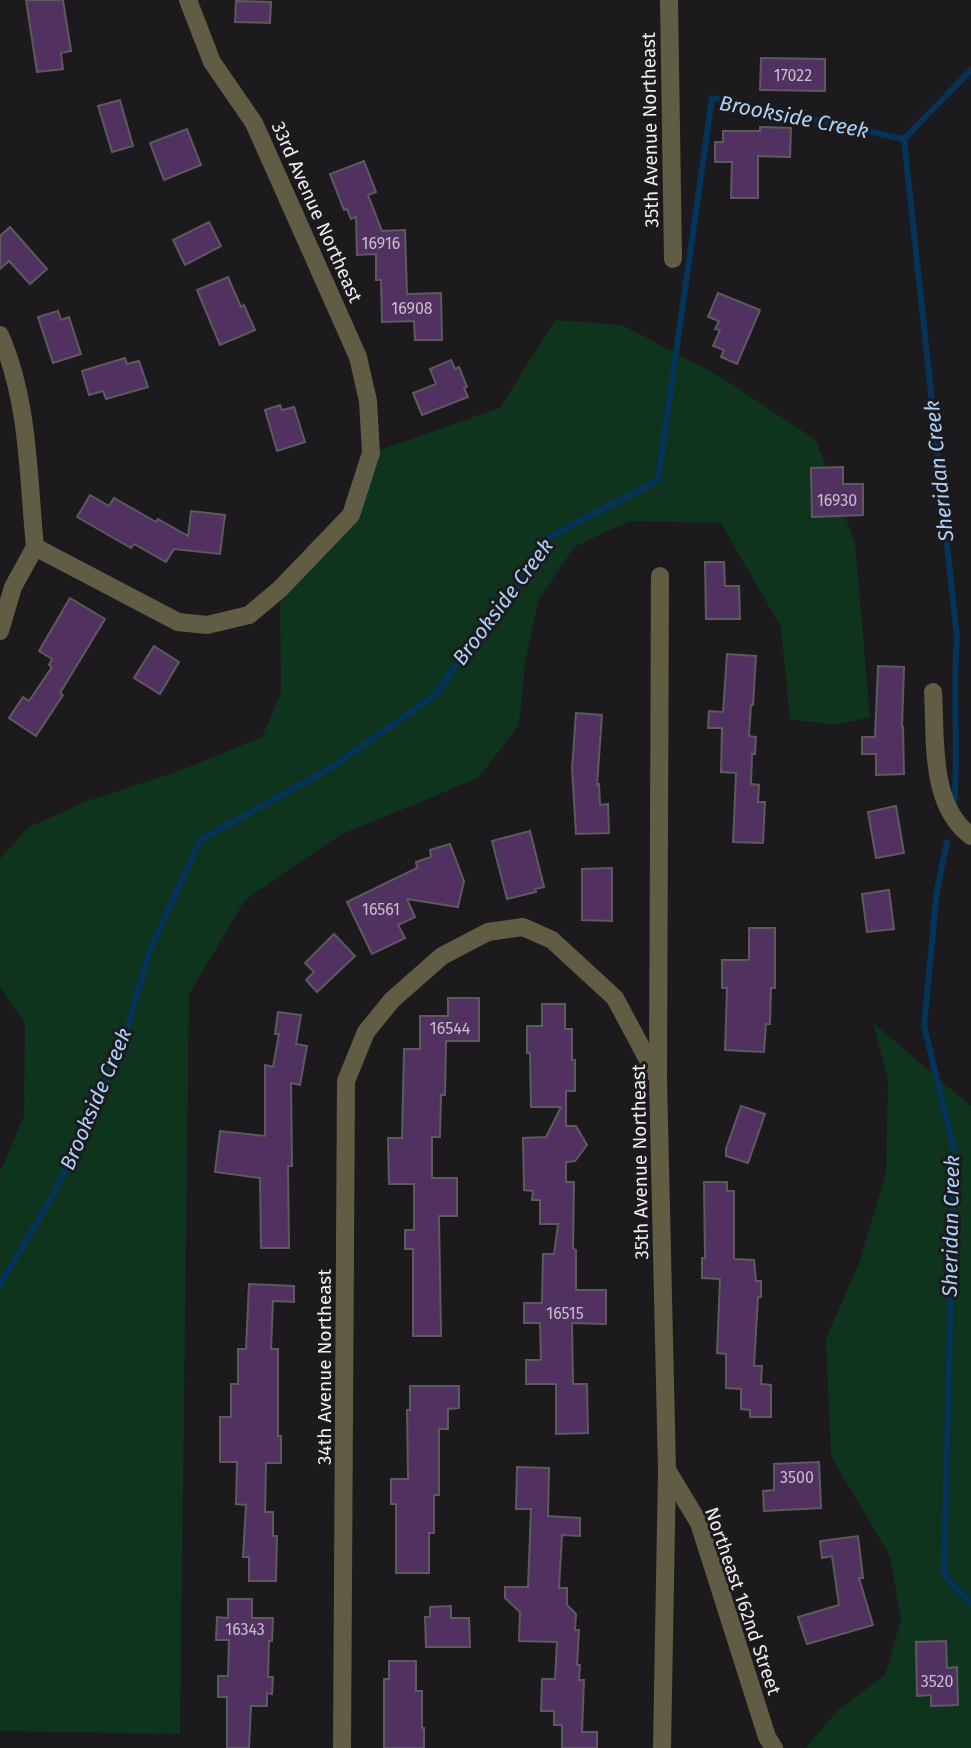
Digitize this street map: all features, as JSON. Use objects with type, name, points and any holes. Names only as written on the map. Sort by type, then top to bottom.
[{"type":"street","name":"33rd Avenue Northeast","points":[[35,547],[178,622],[207,625],[249,615],[280,589],[351,515],[371,453],[368,401],[358,357],[254,122],[212,62],[188,0]]},
{"type":"street","name":"35th Avenue Northeast","points":[[669,0],[673,259]]},
{"type":"street","points":[[0,335],[12,363],[19,391],[35,547],[13,587],[0,631]]},
{"type":"street","name":"35th Avenue Northeast","points":[[660,576],[658,1079],[667,1469],[662,1748]]},
{"type":"street","points":[[933,692],[942,794],[951,818],[971,836]]},
{"type":"street","name":"34th Avenue Northeast","points":[[342,1748],[346,1081],[366,1032],[392,1000],[442,956],[488,932],[523,927],[552,940],[615,998],[658,1079]]},
{"type":"street","name":"Northeast 162nd Street","points":[[667,1469],[699,1523],[767,1737],[774,1748]]},
{"type":"green space","points":[[555,320],[622,325],[719,376],[816,440],[855,543],[870,717],[834,725],[790,719],[781,627],[721,523],[629,521],[574,547],[538,601],[525,663],[519,725],[478,778],[340,835],[245,900],[189,994],[180,1734],[0,1731],[0,1172],[24,1116],[25,1023],[0,987],[0,859],[29,827],[87,801],[177,772],[262,737],[281,693],[280,589],[351,515],[371,453],[500,408]]},
{"type":"green space","points":[[873,1023],[971,1106],[971,1748],[806,1748],[837,1711],[885,1675],[901,1620],[890,1556],[831,1456],[826,1339],[860,1261],[886,1172],[888,1078]]},
{"type":"building","points":[[26,0],[63,0],[71,51],[61,53],[63,69],[37,72]]},
{"type":"building","points":[[236,1],[271,2],[270,23],[235,22]]},
{"type":"building","points":[[761,58],[825,59],[825,91],[760,90]]},
{"type":"building","points":[[120,100],[133,146],[112,152],[98,106]]},
{"type":"building","points":[[760,127],[791,128],[790,157],[758,156],[758,198],[731,198],[732,162],[715,162],[715,142],[723,142],[723,131],[760,131]]},
{"type":"building","points":[[187,129],[201,165],[164,180],[150,143]]},
{"type":"building","points":[[364,161],[376,192],[368,195],[382,231],[405,230],[407,294],[441,293],[442,340],[415,340],[414,321],[382,322],[381,280],[376,280],[376,254],[357,255],[356,217],[351,219],[347,209],[344,210],[330,174]]},
{"type":"building","points":[[209,222],[221,246],[185,265],[173,240]]},
{"type":"building","points":[[10,227],[47,269],[30,284],[9,261],[0,269],[0,236]]},
{"type":"building","points":[[228,277],[255,330],[220,345],[197,290]]},
{"type":"building","points":[[718,293],[760,310],[737,364],[721,357],[724,350],[713,346],[720,330],[715,329],[719,321],[708,317]]},
{"type":"building","points":[[58,311],[61,320],[69,317],[81,354],[53,363],[38,317]]},
{"type":"building","points":[[125,358],[127,364],[139,361],[148,387],[106,399],[103,391],[89,395],[82,371]]},
{"type":"building","points":[[451,360],[455,369],[459,367],[468,397],[422,415],[413,393],[436,384],[430,369]]},
{"type":"building","points":[[280,405],[282,410],[294,407],[305,442],[277,451],[265,410]]},
{"type":"building","points":[[843,467],[843,484],[863,484],[863,515],[812,517],[811,468]]},
{"type":"building","points":[[90,495],[109,506],[114,498],[156,522],[158,519],[188,536],[191,511],[225,515],[220,554],[174,549],[166,562],[134,544],[131,548],[77,517]]},
{"type":"building","points":[[705,562],[724,562],[725,586],[739,586],[740,619],[706,619]]},
{"type":"building","points":[[70,598],[105,619],[60,693],[63,695],[36,736],[9,718],[23,697],[29,701],[52,667],[49,665],[52,659],[39,651]]},
{"type":"building","points":[[154,646],[179,662],[160,694],[134,678]]},
{"type":"building","points":[[727,654],[756,656],[749,736],[756,737],[755,754],[752,754],[751,784],[759,785],[758,802],[765,802],[763,843],[733,842],[736,773],[721,772],[722,728],[708,728],[709,711],[723,712]]},
{"type":"building","points":[[878,666],[904,667],[904,774],[876,775],[876,754],[862,754],[862,737],[875,737]]},
{"type":"building","points":[[576,713],[602,715],[597,785],[599,784],[600,805],[608,804],[609,833],[576,834],[572,768]]},
{"type":"building","points":[[896,806],[904,853],[876,858],[868,812]]},
{"type":"building","points":[[530,831],[544,887],[535,889],[536,892],[507,899],[492,841]]},
{"type":"building","points":[[450,844],[464,881],[458,907],[407,899],[415,917],[398,925],[405,938],[372,954],[347,902],[417,868],[416,862],[431,857],[430,850]]},
{"type":"building","points":[[612,868],[612,921],[582,920],[582,869]]},
{"type":"building","points":[[889,890],[894,929],[867,932],[862,894]]},
{"type":"building","points":[[749,928],[775,928],[775,988],[771,988],[770,1024],[766,1024],[764,1052],[725,1050],[727,988],[722,988],[722,960],[749,960]]},
{"type":"building","points":[[334,934],[355,956],[317,992],[306,980],[314,972],[305,963]]},
{"type":"building","points":[[448,998],[479,998],[479,1041],[446,1041],[445,1095],[441,1095],[440,1137],[432,1137],[432,1178],[457,1178],[457,1216],[439,1216],[441,1336],[413,1336],[413,1249],[405,1249],[405,1230],[414,1230],[414,1184],[389,1184],[388,1138],[402,1138],[404,1049],[420,1049],[420,1016],[448,1016]]},
{"type":"building","points":[[542,1004],[565,1004],[565,1029],[572,1029],[572,1060],[575,1060],[575,1091],[566,1091],[566,1126],[576,1126],[587,1145],[575,1161],[566,1162],[566,1182],[574,1182],[573,1249],[576,1250],[576,1290],[606,1290],[606,1324],[572,1323],[573,1384],[587,1384],[588,1433],[556,1434],[556,1384],[526,1384],[526,1360],[541,1360],[540,1323],[524,1323],[524,1303],[542,1303],[543,1254],[554,1254],[558,1224],[540,1224],[540,1200],[532,1200],[533,1191],[524,1190],[523,1138],[546,1137],[561,1107],[531,1107],[527,1026],[542,1026]]},
{"type":"building","points":[[278,1012],[301,1015],[296,1044],[307,1046],[300,1085],[291,1083],[289,1248],[261,1248],[260,1178],[215,1172],[220,1131],[265,1136],[265,1065],[273,1067],[279,1034],[275,1034]]},
{"type":"building","points":[[741,1106],[765,1114],[748,1163],[726,1156]]},
{"type":"building","points":[[704,1182],[727,1182],[727,1191],[734,1191],[734,1259],[754,1260],[756,1281],[761,1281],[754,1366],[762,1366],[761,1384],[771,1385],[771,1417],[750,1417],[750,1410],[741,1409],[741,1389],[726,1388],[726,1354],[717,1353],[720,1279],[702,1278],[702,1258],[705,1258]]},
{"type":"building","points":[[249,1284],[294,1286],[294,1302],[273,1301],[271,1349],[278,1349],[278,1436],[281,1436],[281,1463],[266,1463],[265,1512],[273,1512],[273,1536],[277,1536],[276,1581],[249,1581],[249,1557],[243,1557],[246,1505],[236,1504],[237,1462],[220,1462],[220,1417],[231,1417],[231,1384],[238,1384],[238,1349],[246,1349]]},
{"type":"building","points":[[410,1386],[459,1386],[459,1408],[448,1409],[448,1429],[439,1429],[439,1495],[434,1495],[434,1533],[429,1533],[429,1573],[396,1573],[396,1504],[391,1504],[391,1479],[408,1479],[407,1410],[410,1410]]},
{"type":"building","points":[[819,1462],[821,1508],[764,1511],[763,1491],[774,1490],[774,1464]]},
{"type":"building","points":[[517,1467],[549,1468],[548,1516],[580,1518],[580,1536],[562,1535],[559,1588],[567,1588],[567,1605],[576,1614],[575,1630],[579,1630],[577,1665],[580,1665],[579,1680],[584,1680],[582,1732],[597,1732],[597,1748],[562,1748],[562,1725],[554,1725],[554,1711],[541,1711],[542,1679],[555,1679],[557,1642],[519,1641],[520,1612],[505,1598],[505,1587],[528,1587],[531,1509],[516,1509]]},
{"type":"building","points":[[858,1536],[863,1578],[859,1578],[873,1625],[807,1644],[798,1617],[839,1605],[832,1556],[822,1558],[820,1541]]},
{"type":"building","points":[[228,1599],[252,1599],[252,1618],[273,1618],[268,1677],[273,1677],[272,1694],[267,1693],[267,1706],[251,1706],[249,1748],[227,1748],[227,1697],[218,1697],[218,1676],[228,1676],[229,1640],[216,1640],[217,1617],[228,1618]]},
{"type":"building","points":[[451,1606],[451,1618],[469,1618],[470,1647],[426,1647],[425,1617],[430,1617],[430,1607]]},
{"type":"building","points":[[946,1641],[947,1668],[957,1667],[958,1705],[931,1706],[931,1695],[917,1696],[916,1642]]},
{"type":"building","points":[[389,1661],[416,1661],[416,1691],[422,1691],[424,1748],[384,1748],[384,1679],[389,1679]]},
{"type":"waterway","name":"Brookside Creek","points":[[0,1285],[53,1195],[120,1052],[150,950],[200,840],[329,769],[435,695],[471,643],[494,621],[548,538],[658,480],[712,98],[904,139],[971,70]]},
{"type":"waterway","name":"Sheridan Creek","points":[[904,139],[957,638],[954,804]]},
{"type":"waterway","name":"Sheridan Creek","points":[[947,842],[937,890],[924,1026],[954,1150],[944,1575],[971,1604]]}]
